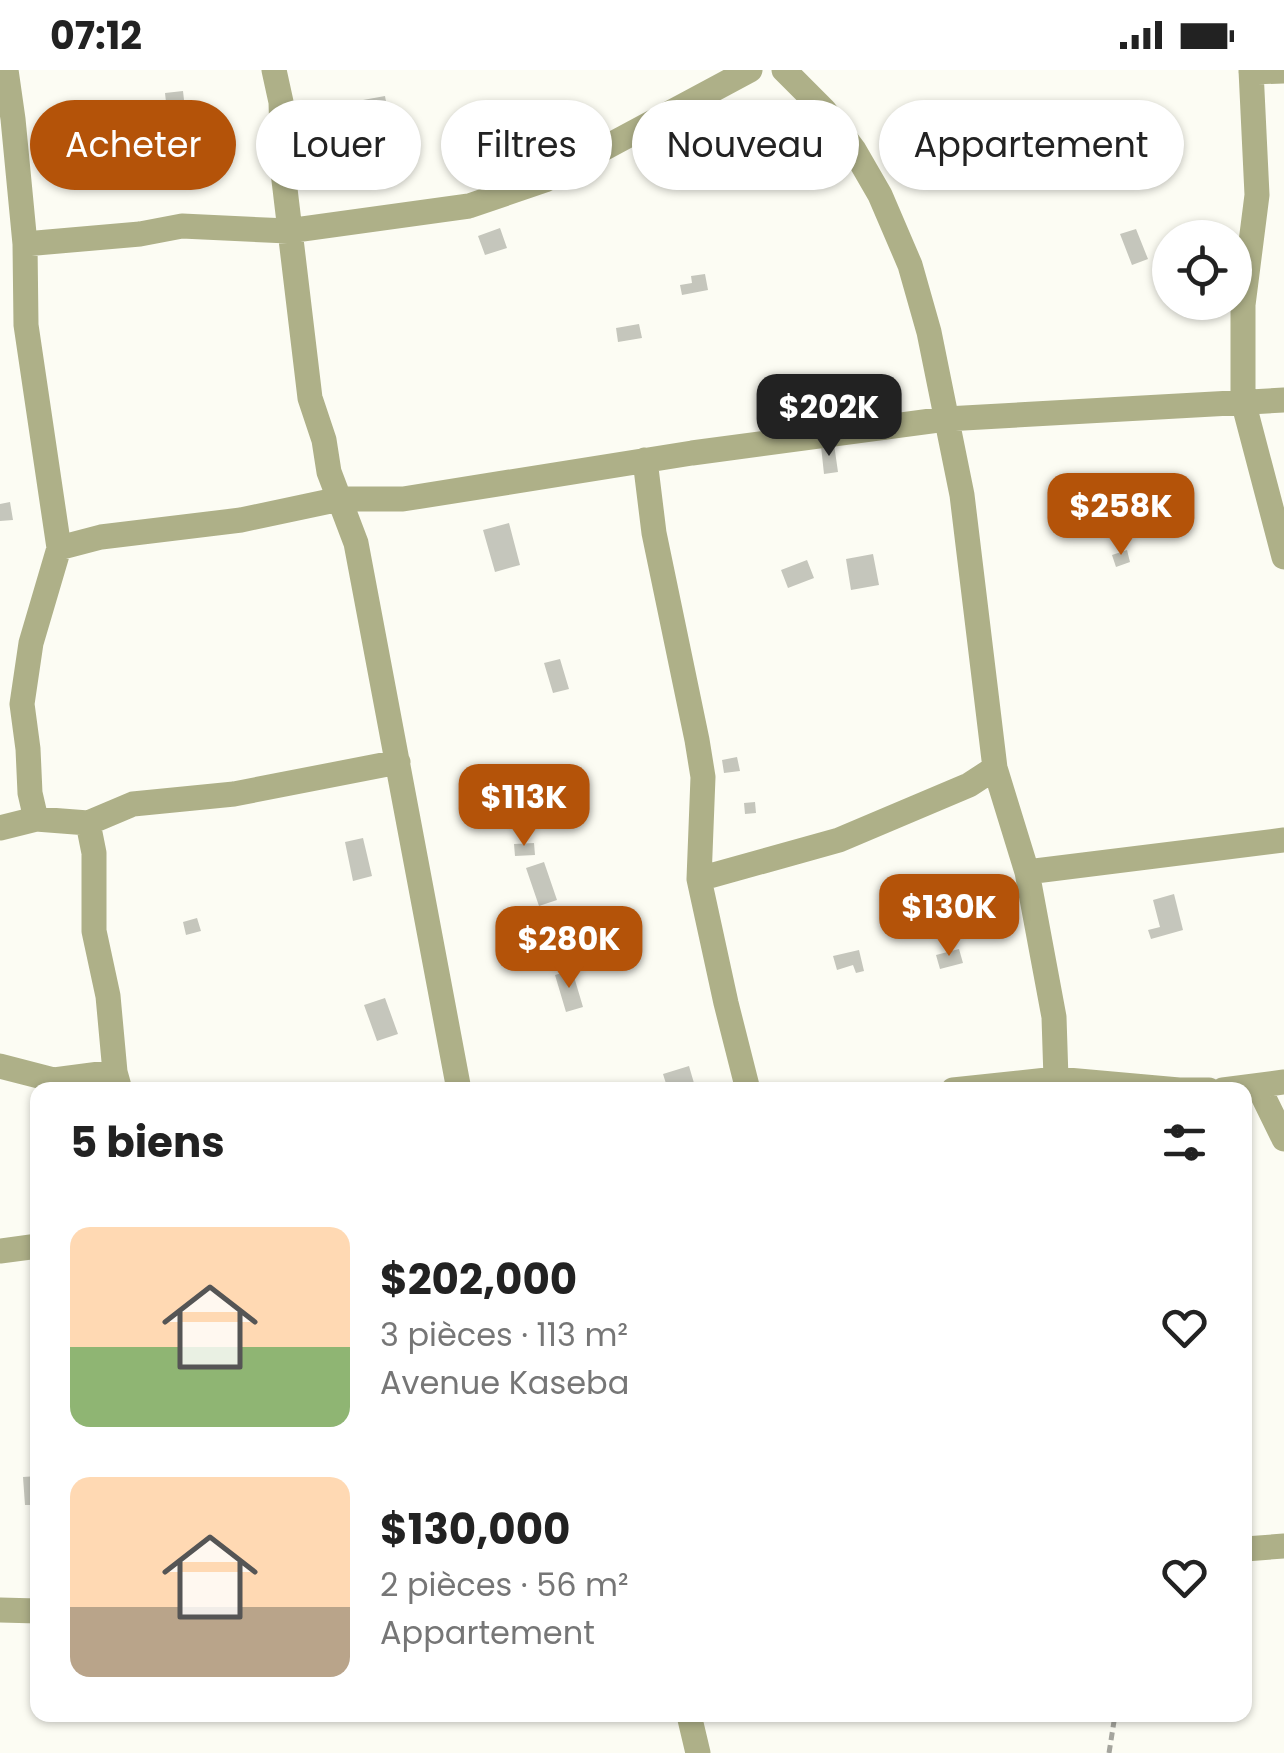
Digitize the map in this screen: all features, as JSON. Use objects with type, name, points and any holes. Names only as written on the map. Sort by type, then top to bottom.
[{"type":"street","points":[[6,70],[25,244],[26,325],[59,548],[31,644],[22,704],[36,820]]},
{"type":"street","points":[[274,70],[281,102],[288,231],[310,398],[324,440],[329,472],[356,543],[458,1082]]},
{"type":"street","points":[[25,244],[89,240],[182,226],[288,231],[469,206],[544,180],[750,70]]},
{"type":"street","points":[[784,70],[824,110],[854,150],[891,217],[929,332],[962,496],[995,768],[1027,872],[1054,1017],[1056,1079]]},
{"type":"street","points":[[1284,72],[1251,71],[1257,195],[1243,304],[1243,402],[1284,557]]},
{"type":"street","points":[[59,548],[101,537],[241,520],[340,500],[402,498],[645,460],[946,420],[1284,400]]},
{"type":"street","points":[[645,460],[654,533],[703,777],[699,879],[746,1082]]},
{"type":"street","points":[[0,828],[36,820],[88,823],[133,804],[234,794],[398,762]]},
{"type":"street","points":[[699,879],[839,840],[968,786],[995,768]]},
{"type":"street","points":[[0,1066],[54,1080],[117,1081],[108,996],[94,931],[94,853],[88,823]]},
{"type":"street","points":[[1027,872],[1284,840]]},
{"type":"street","points":[[1028,1082],[1090,1082]]},
{"type":"street","points":[[1252,1087],[1284,1082]]},
{"type":"street","points":[[1258,1086],[1284,1139]]},
{"type":"street","points":[[0,1251],[30,1247]]},
{"type":"street","points":[[1252,1548],[1284,1546]]},
{"type":"street","points":[[0,1610],[30,1611]]},
{"type":"street","points":[[691,1722],[698,1753]]},
{"type":"path","points":[[1109,1753],[1114,1722]]},
{"type":"building","points":[[183,91],[184,100],[166,100],[165,93]]},
{"type":"building","points":[[500,228],[507,248],[485,255],[478,236]]},
{"type":"building","points":[[1136,229],[1148,259],[1132,265],[1120,234]]},
{"type":"building","points":[[705,274],[708,290],[682,295],[680,285],[692,283],[691,276]]},
{"type":"building","points":[[639,324],[642,338],[618,342],[616,328]]},
{"type":"building","points":[[834,444],[838,472],[824,474],[821,446]]},
{"type":"building","points":[[10,502],[13,520],[0,521],[0,504]]},
{"type":"building","points":[[509,523],[520,565],[495,572],[483,530]]},
{"type":"building","points":[[1127,550],[1130,562],[1116,567],[1112,555]]},
{"type":"building","points":[[873,554],[879,585],[851,590],[846,559]]},
{"type":"building","points":[[807,560],[814,578],[788,588],[781,570]]},
{"type":"building","points":[[560,659],[569,689],[553,693],[544,663]]},
{"type":"building","points":[[737,757],[740,771],[724,773],[722,760]]},
{"type":"building","points":[[755,802],[756,813],[745,814],[744,803]]},
{"type":"building","points":[[363,838],[372,876],[353,881],[345,842]]},
{"type":"building","points":[[534,843],[535,855],[515,856],[514,844]]},
{"type":"building","points":[[544,862],[557,900],[539,906],[526,868]]},
{"type":"building","points":[[1174,894],[1183,930],[1151,939],[1148,930],[1160,927],[1153,900]]},
{"type":"building","points":[[197,918],[201,931],[186,935],[183,922]]},
{"type":"building","points":[[959,949],[963,963],[940,969],[936,955]]},
{"type":"building","points":[[859,950],[864,971],[856,973],[853,965],[837,970],[833,956]]},
{"type":"building","points":[[572,970],[583,1007],[566,1012],[555,975]]},
{"type":"building","points":[[385,998],[398,1034],[377,1041],[364,1005]]},
{"type":"building","points":[[689,1066],[694,1082],[666,1082],[663,1074]]},
{"type":"building","points":[[23,1477],[30,1477],[30,1505],[25,1505]]}]
